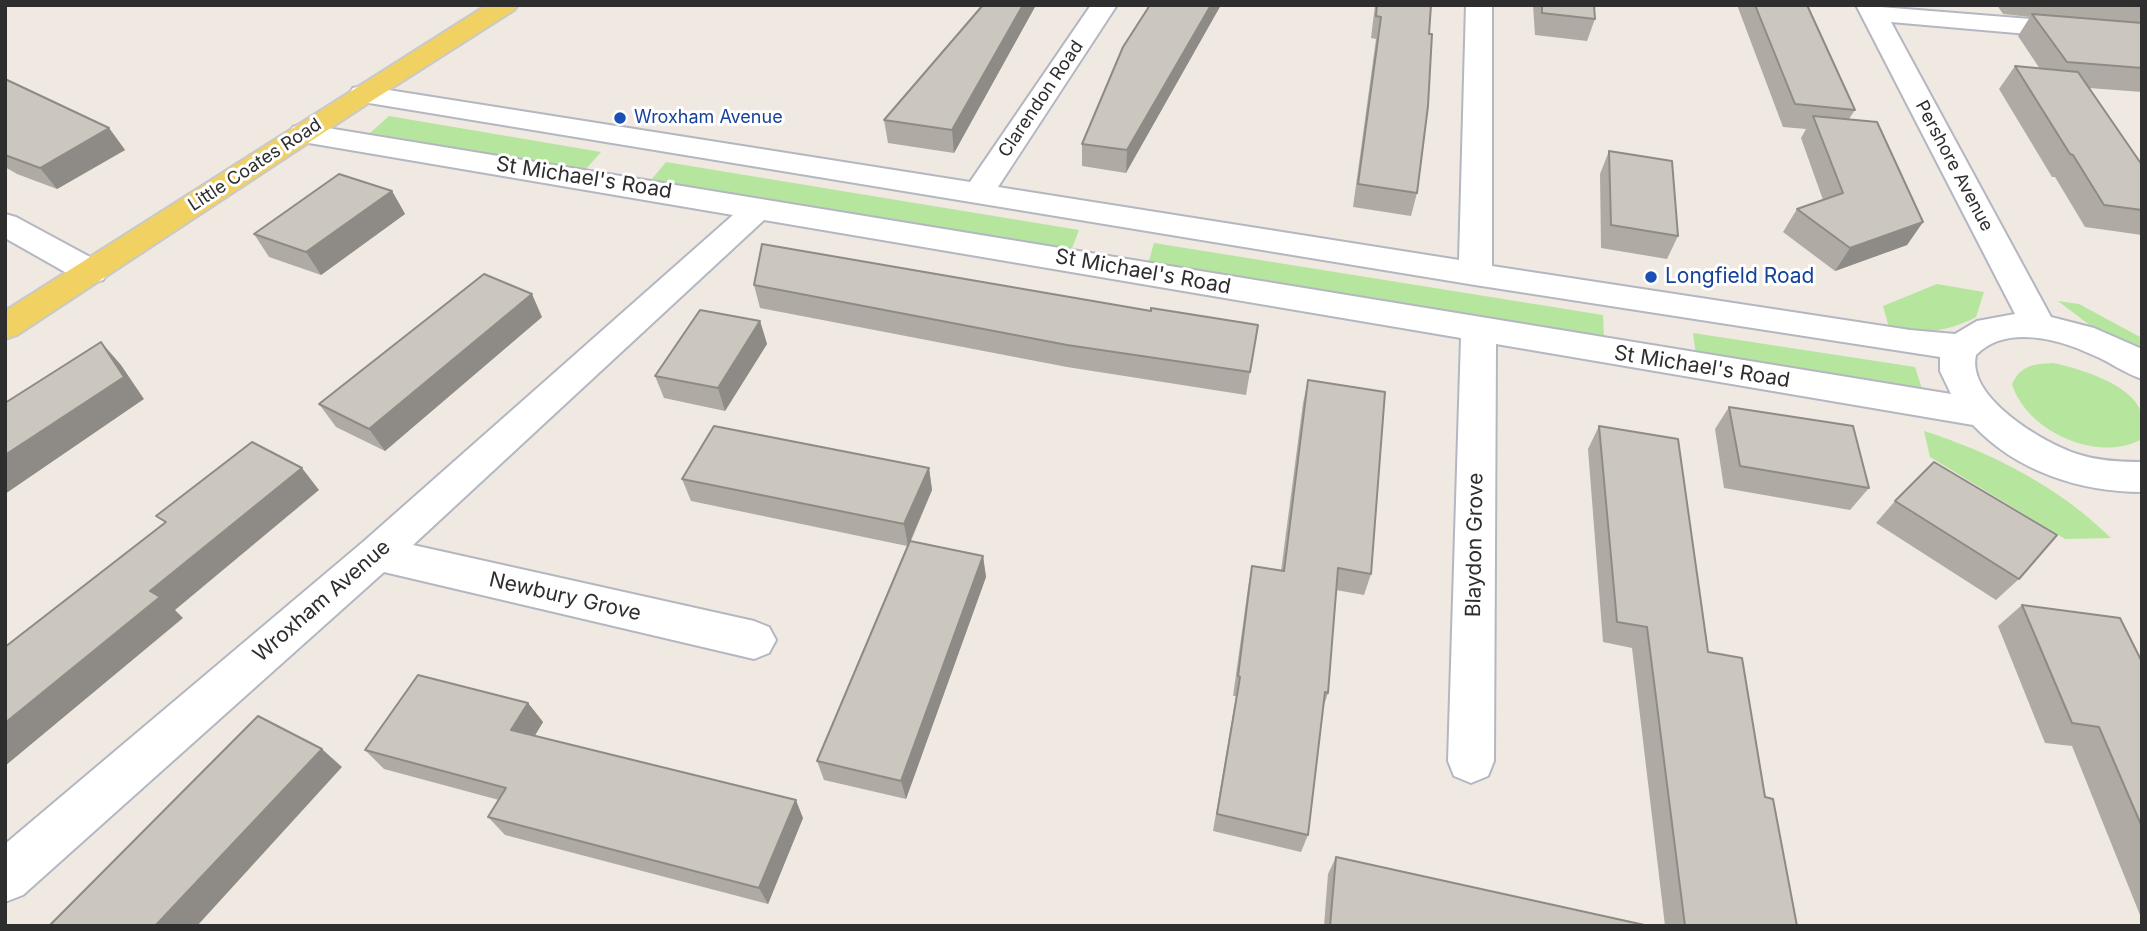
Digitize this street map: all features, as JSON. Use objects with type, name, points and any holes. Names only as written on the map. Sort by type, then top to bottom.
[{"type":"main road","name":"Little Coates Road","points":[[5,327],[303,132],[505,5]]},
{"type":"street","name":"Clarendon Road","points":[[978,193],[1104,5]]},
{"type":"street","points":[[1475,274],[1479,5]]},
{"type":"street","points":[[1871,9],[2142,36]]},
{"type":"street","name":"Pershore Avenue","points":[[1871,9],[2039,327]]},
{"type":"street","points":[[363,94],[1475,274],[1910,342],[1962,347]]},
{"type":"street","name":"St Michael's Road","points":[[303,132],[1982,413]]},
{"type":"street","points":[[613,183],[650,140]]},
{"type":"street","name":"Wroxham Avenue","points":[[5,877],[377,554],[760,207]]},
{"type":"street","points":[[1105,266],[1124,217]]},
{"type":"street","points":[[5,224],[92,272]]},
{"type":"street","points":[[1649,301],[1655,359]]},
{"type":"street","points":[[2136,488],[2040,454],[2000,430],[1982,413],[1962,386],[1957,361],[1962,347],[1980,332],[2009,326],[2039,327],[2090,338],[2142,366]]},
{"type":"street","name":"Blaydon Grove","points":[[1471,761],[1479,329]]},
{"type":"street","name":"Newbury Grove","points":[[377,554],[754,640]]},
{"type":"green space","points":[[389,116],[601,152],[585,170],[370,133]]},
{"type":"green space","points":[[666,162],[1079,230],[1071,251],[651,180]]},
{"type":"green space","points":[[1154,243],[1603,315],[1604,339],[1148,264]]},
{"type":"green space","points":[[1937,284],[1984,292],[1976,317],[1934,331],[1890,331],[1883,306]]},
{"type":"green space","points":[[2058,301],[2079,304],[2142,338],[2142,359],[2108,339]]},
{"type":"green space","points":[[1693,333],[1915,367],[1923,392],[1696,356]]},
{"type":"green space","points":[[2053,363],[2089,373],[2127,393],[2141,412],[2142,439],[2124,446],[2105,448],[2085,445],[2048,429],[2032,416],[2020,401],[2012,384],[2024,369]]},
{"type":"green space","points":[[1924,431],[1975,450],[2024,474],[2070,503],[2111,538],[2065,539],[1930,457]]},
{"type":"building","points":[[983,5],[1023,5],[952,130],[884,120]]},
{"type":"building","points":[[1150,5],[1211,5],[1127,150],[1082,144],[1123,47]]},
{"type":"building","points":[[1377,5],[1431,5],[1428,106],[1417,193],[1358,184],[1381,17],[1376,16]]},
{"type":"building","points":[[1542,5],[1594,5],[1595,19],[1542,13]]},
{"type":"building","points":[[1755,5],[1807,5],[1855,110],[1795,104]]},
{"type":"building","points":[[2032,14],[2142,23],[2142,68],[2067,62]]},
{"type":"building","points":[[2015,66],[2078,72],[2142,165],[2142,210],[2104,205]]},
{"type":"building","points":[[5,79],[109,128],[40,168],[5,155]]},
{"type":"building","points":[[1813,116],[1877,122],[1923,222],[1850,248],[1797,209],[1843,193]]},
{"type":"building","points":[[1609,151],[1672,161],[1678,236],[1611,225]]},
{"type":"building","points":[[339,174],[392,191],[306,252],[254,234]]},
{"type":"building","points":[[762,244],[1151,311],[1151,308],[1258,325],[1250,372],[1067,345],[754,285]]},
{"type":"building","points":[[484,274],[532,294],[369,429],[319,404]]},
{"type":"building","points":[[700,310],[760,321],[718,388],[655,376]]},
{"type":"building","points":[[101,342],[124,377],[5,455],[5,403]]},
{"type":"building","points":[[1308,380],[1385,392],[1371,574],[1338,568],[1328,693],[1325,692],[1308,835],[1217,814],[1240,677],[1252,566],[1284,571]]},
{"type":"building","points":[[1729,407],[1853,426],[1869,488],[1740,466]]},
{"type":"building","points":[[714,426],[929,468],[904,524],[682,479]]},
{"type":"building","points":[[1599,426],[1678,439],[1708,652],[1742,658],[1765,797],[1773,799],[1797,926],[1685,926],[1647,627],[1617,622]]},
{"type":"building","points":[[252,442],[302,468],[150,591],[160,597],[5,723],[5,647],[166,522],[156,516]]},
{"type":"building","points":[[1934,462],[2057,535],[2019,579],[1895,501]]},
{"type":"building","points":[[910,541],[983,556],[901,781],[817,761]]},
{"type":"building","points":[[2022,605],[2120,618],[2142,662],[2142,827],[2099,727],[2072,723]]},
{"type":"building","points":[[418,675],[528,703],[511,730],[796,800],[759,888],[488,817],[506,788],[365,750]]},
{"type":"building","points":[[258,716],[322,749],[155,926],[49,926]]},
{"type":"building","points":[[1336,857],[1649,926],[1330,926]]},
{"type":"place","name":"Wroxham Avenue","points":[[620,118]]},
{"type":"place","name":"Longfield Road","points":[[1651,277]]}]
